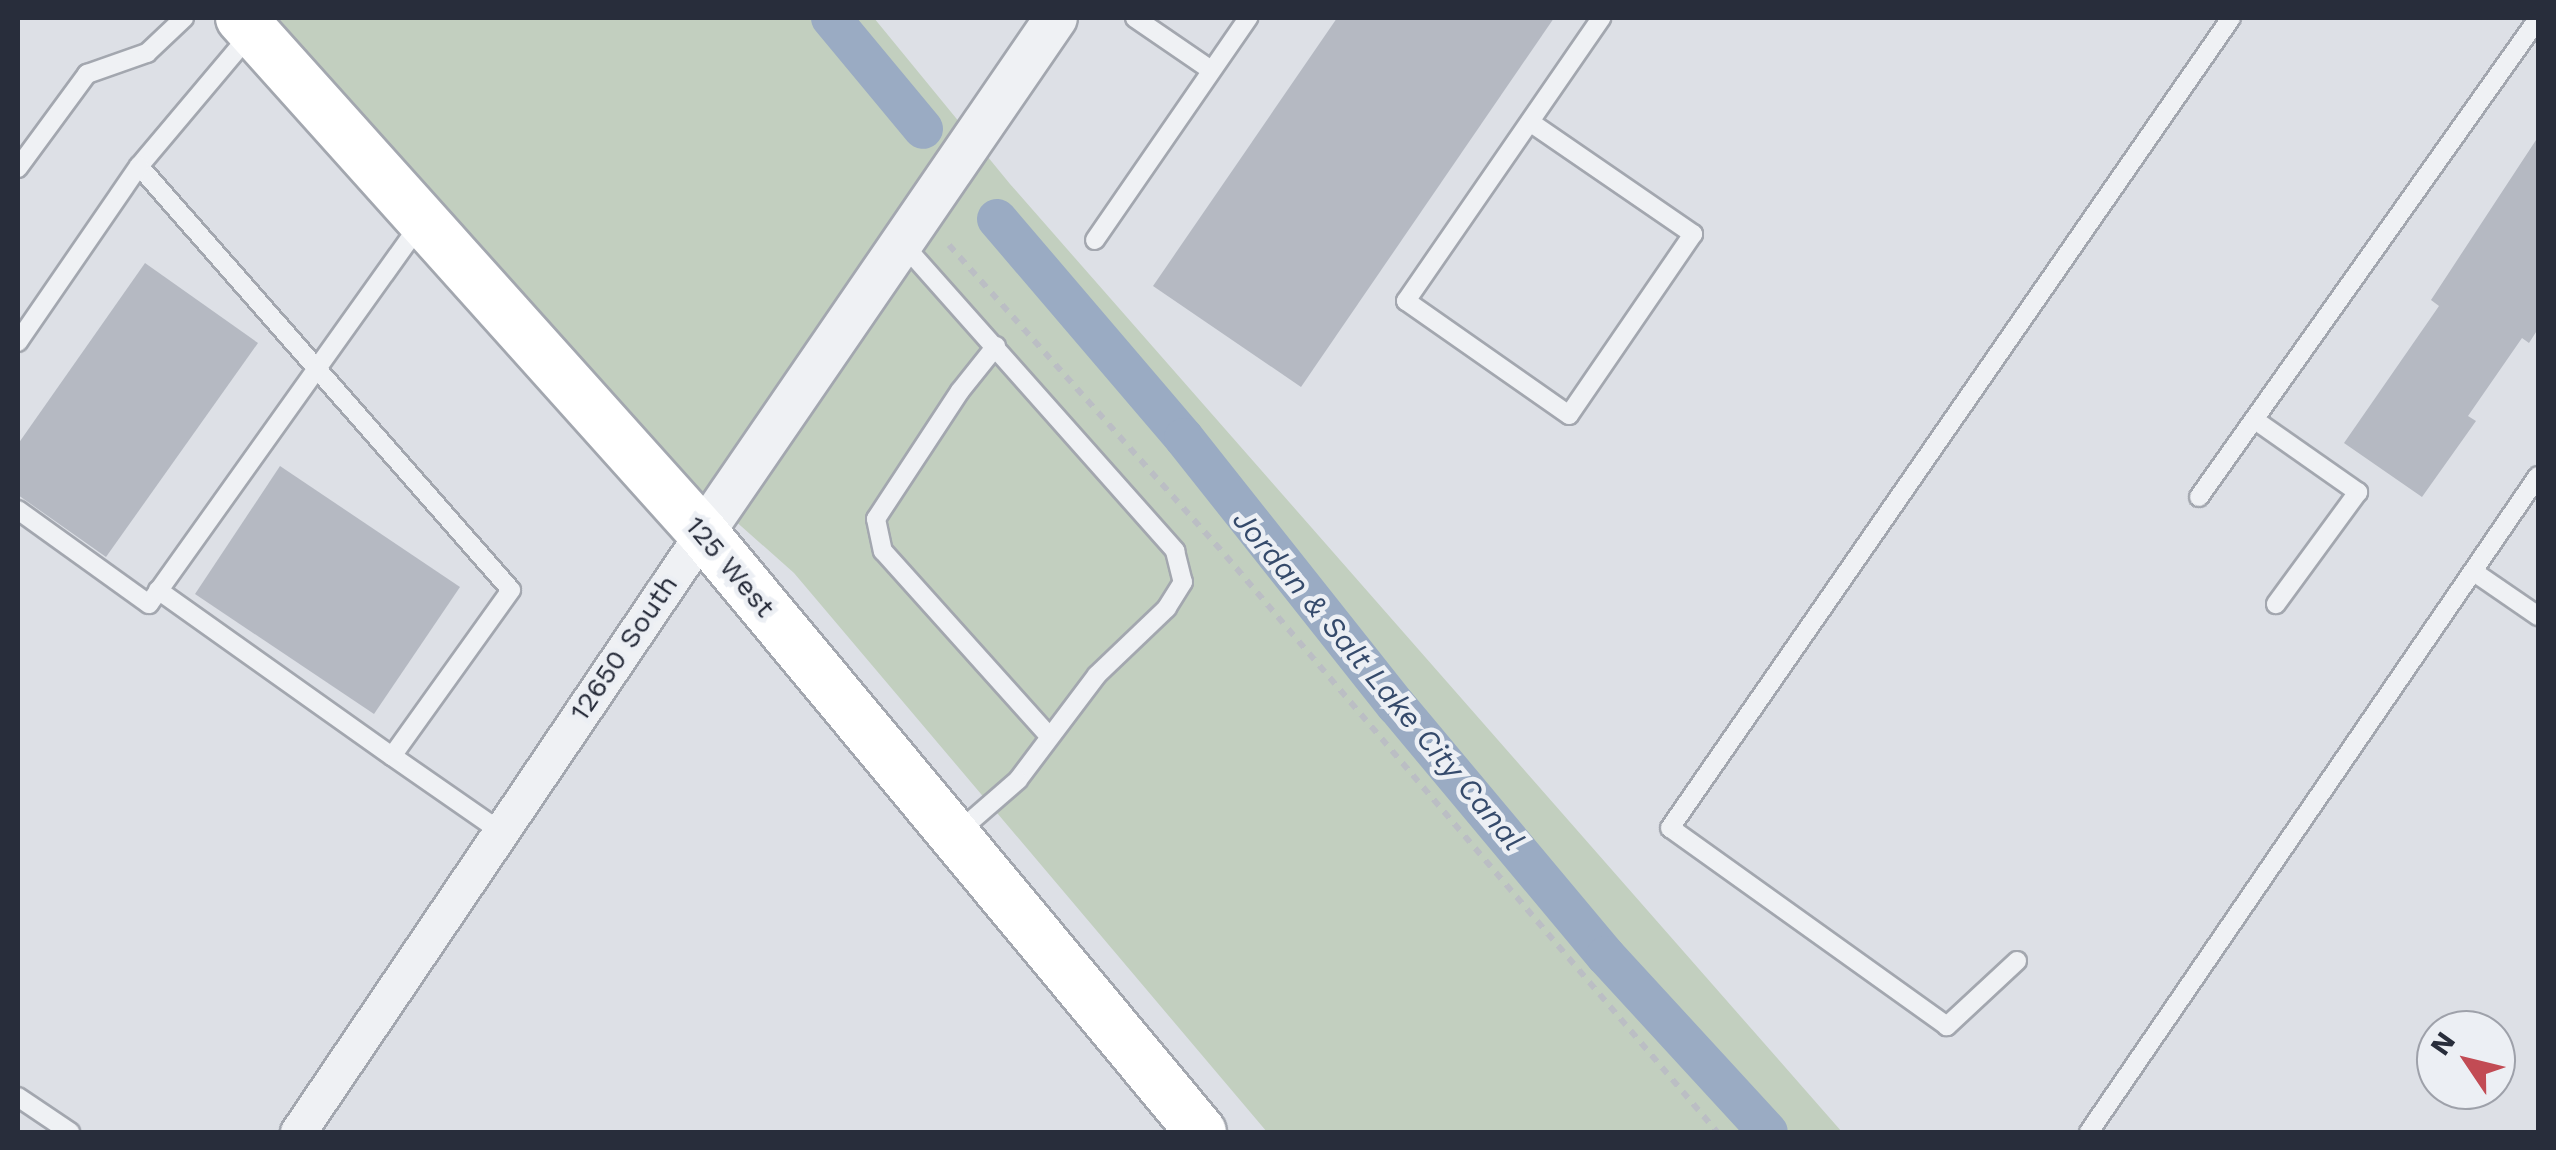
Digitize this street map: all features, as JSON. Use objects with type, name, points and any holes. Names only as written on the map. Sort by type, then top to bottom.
[{"type":"main road","name":"125 West","points":[[247,24],[702,534],[1201,1132]]},
{"type":"street","name":"12650 South","points":[[298,1132],[1056,18]]},
{"type":"lane","points":[[18,168],[87,74],[147,52],[184,18]]},
{"type":"lane","points":[[1134,18],[1212,70]]},
{"type":"lane","points":[[1095,240],[1248,18]]},
{"type":"lane","points":[[1530,122],[1693,234],[1569,414],[1406,301],[1601,18]]},
{"type":"lane","points":[[2016,961],[1946,1026],[1670,828],[2231,18]]},
{"type":"lane","points":[[2200,498],[2538,19]]},
{"type":"lane","points":[[18,342],[139,166],[247,24]]},
{"type":"lane","points":[[139,166],[510,590],[392,756]]},
{"type":"lane","points":[[18,510],[149,604],[422,220]]},
{"type":"lane","points":[[911,228],[996,346],[1175,552],[1184,582],[1167,608],[1096,675],[1018,780],[954,836]]},
{"type":"lane","points":[[996,346],[960,391],[876,519],[883,551],[1048,735]]},
{"type":"lane","points":[[2255,420],[2358,492],[2276,604]]},
{"type":"lane","points":[[2089,1132],[2538,476]]},
{"type":"lane","points":[[2474,572],[2538,616]]},
{"type":"lane","points":[[158,590],[500,831]]},
{"type":"lane","points":[[18,1097],[70,1132]]},
{"type":"path","points":[[911,228],[1226,556],[1717,1132]]},
{"type":"green space","points":[[278,18],[874,18],[1010,184],[1842,1132],[1267,1132],[794,573],[635,432]]},
{"type":"building","points":[[1337,18],[1554,18],[1301,387],[1153,286]]},
{"type":"building","points":[[2538,137],[2538,329],[2529,343],[2522,338],[2468,416],[2476,421],[2422,497],[2344,443],[2439,306],[2431,300]]},
{"type":"building","points":[[145,263],[258,343],[106,557],[18,495],[18,444]]},
{"type":"building","points":[[280,466],[460,587],[374,714],[195,594]]},
{"type":"waterway","name":"Jordan & Salt Lake City Canal","points":[[831,18],[923,129]]},
{"type":"waterway","name":"Jordan & Salt Lake City Canal","points":[[997,219],[1184,438],[1396,705],[1606,956],[1768,1132]]}]
